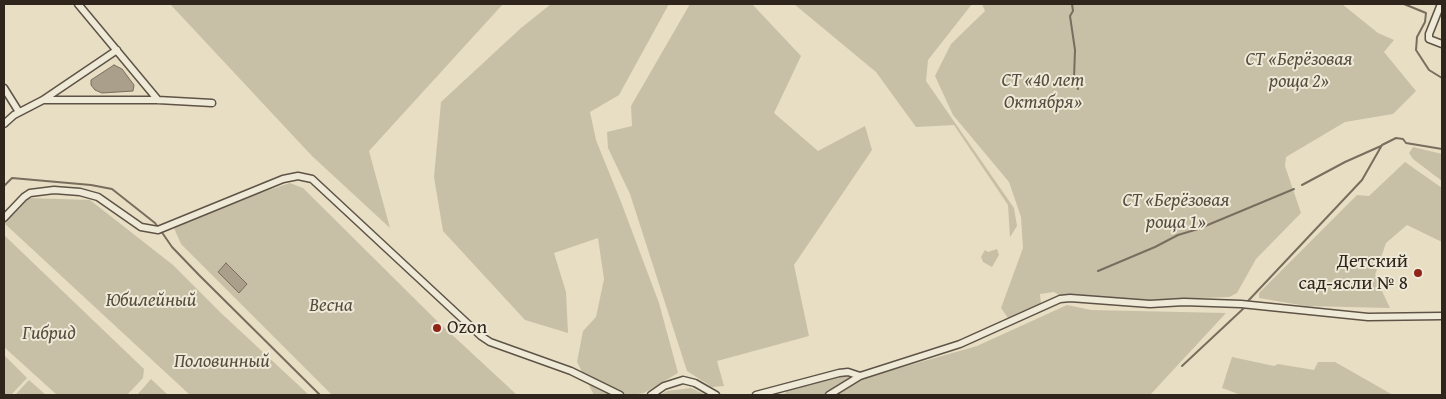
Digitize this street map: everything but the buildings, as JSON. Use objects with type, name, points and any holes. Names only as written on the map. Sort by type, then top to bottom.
[{"type":"street","points":[[78,4],[158,100]]},
{"type":"street","points":[[1441,4],[1429,34],[1429,39],[1442,44]]},
{"type":"street","points":[[4,124],[19,112],[43,100],[117,50]]},
{"type":"street","points":[[4,88],[19,112]]},
{"type":"street","points":[[43,100],[158,100],[212,103]]},
{"type":"street","points":[[4,218],[30,193],[54,190],[80,192],[98,197],[141,227],[158,230],[266,186],[298,176],[312,179],[481,336],[490,342],[571,370],[620,395]]},
{"type":"street","points":[[829,395],[860,376],[960,344],[1060,299],[1070,298],[1150,304],[1184,302],[1241,304],[1368,317],[1442,316]]},
{"type":"street","points":[[756,395],[782,392],[839,373],[848,372],[860,376]]},
{"type":"street","points":[[651,395],[664,386],[683,380],[695,383],[716,395]]},
{"type":"green space","points":[[170,4],[503,4],[369,151],[390,228],[312,156]]},
{"type":"green space","points":[[551,4],[669,4],[619,95],[590,112],[596,140],[659,303],[678,373],[644,393],[594,395],[577,362],[583,331],[596,317],[604,279],[598,238],[554,253],[566,292],[568,333],[525,320],[443,231],[434,177],[441,102],[521,28]]},
{"type":"green space","points":[[690,4],[752,4],[801,56],[774,113],[818,151],[865,126],[872,150],[794,265],[809,336],[717,361],[724,386],[712,387],[687,371],[630,194],[608,148],[607,132],[632,126],[631,106]]},
{"type":"green space","points":[[794,4],[972,4],[928,60],[926,81],[1014,208],[1017,226],[1010,237],[1008,205],[954,125],[916,127],[876,72]]},
{"type":"green space","points":[[982,4],[1342,4],[1378,33],[1394,40],[1384,52],[1416,91],[1393,114],[1345,122],[1286,157],[1285,166],[1301,213],[1256,259],[1237,293],[1229,297],[1147,300],[1061,296],[1054,292],[1040,294],[1041,304],[1008,318],[1001,308],[1023,248],[1021,217],[1009,182],[953,115],[935,76],[951,44],[985,11]]},
{"type":"green space","points":[[1413,147],[1442,154],[1442,181],[1413,159],[1409,153]]},
{"type":"green space","points":[[1405,162],[1442,188],[1442,242],[1407,225],[1386,243],[1375,275],[1382,278],[1381,289],[1390,308],[1306,306],[1259,298],[1259,293],[1357,195],[1369,196]]},
{"type":"green space","name":"Весна","points":[[290,183],[303,188],[435,319],[517,395],[332,395],[181,244],[174,228],[260,193]]},
{"type":"green space","name":"Юбилейный","points":[[27,198],[90,200],[173,265],[221,313],[309,395],[190,395],[4,223]]},
{"type":"green space","name":"Гибрид","points":[[4,235],[144,369],[143,378],[127,395],[57,395],[4,347]]},
{"type":"green space","points":[[997,249],[999,255],[992,267],[983,262],[981,257],[985,250],[988,252]]},
{"type":"green space","points":[[1067,305],[1091,310],[1226,313],[1150,395],[833,395],[857,380],[977,346]]},
{"type":"green space","points":[[4,355],[27,378],[11,395],[4,395]]},
{"type":"green space","points":[[1232,357],[1274,366],[1278,364],[1314,370],[1318,362],[1335,362],[1393,395],[1241,395],[1222,388]]},
{"type":"green space","points":[[841,374],[853,376],[851,380],[825,395],[784,395],[788,389]]},
{"type":"green space","points":[[151,379],[168,395],[137,395]]},
{"type":"green space","points":[[29,380],[46,395],[15,395]]},
{"type":"green space","points":[[691,388],[706,395],[660,395],[667,391]]},
{"type":"shaded area","points":[[114,65],[122,69],[134,85],[133,91],[102,93],[95,90],[91,85],[91,80]]},
{"type":"shaded area","points":[[226,263],[247,284],[239,293],[218,272]]},
{"type":"waterway","points":[[1072,4],[1073,11],[1070,16],[1075,50],[1074,78],[1078,89]]},
{"type":"waterway","points":[[1404,4],[1426,13],[1425,22],[1417,37],[1416,50],[1429,70],[1442,78]]},
{"type":"waterway","points":[[1248,301],[1362,180],[1382,145],[1396,138],[1403,139],[1406,143],[1442,149]]},
{"type":"waterway","points":[[1302,185],[1345,162],[1381,146]]},
{"type":"waterway","points":[[4,186],[12,178],[91,185],[112,189],[158,227]]},
{"type":"waterway","points":[[1098,271],[1155,247],[1178,235],[1198,229],[1294,189]]},
{"type":"waterway","points":[[161,231],[172,247],[199,275],[320,395]]},
{"type":"waterway","points":[[1182,366],[1244,308]]},
{"type":"place","name":"Детский сад-ясли № 8","points":[[1418,273]]},
{"type":"place","name":"Ozon","points":[[437,328]]},
{"type":"park label","name":"СТ «Берёзовая роща 2»","points":[[1299,71]]},
{"type":"park label","name":"СТ «40 лет Октября»","points":[[1043,92]]},
{"type":"park label","name":"СТ «Берёзовая роща 1»","points":[[1176,212]]},
{"type":"park label","name":"Половинный","points":[[222,362]]}]
